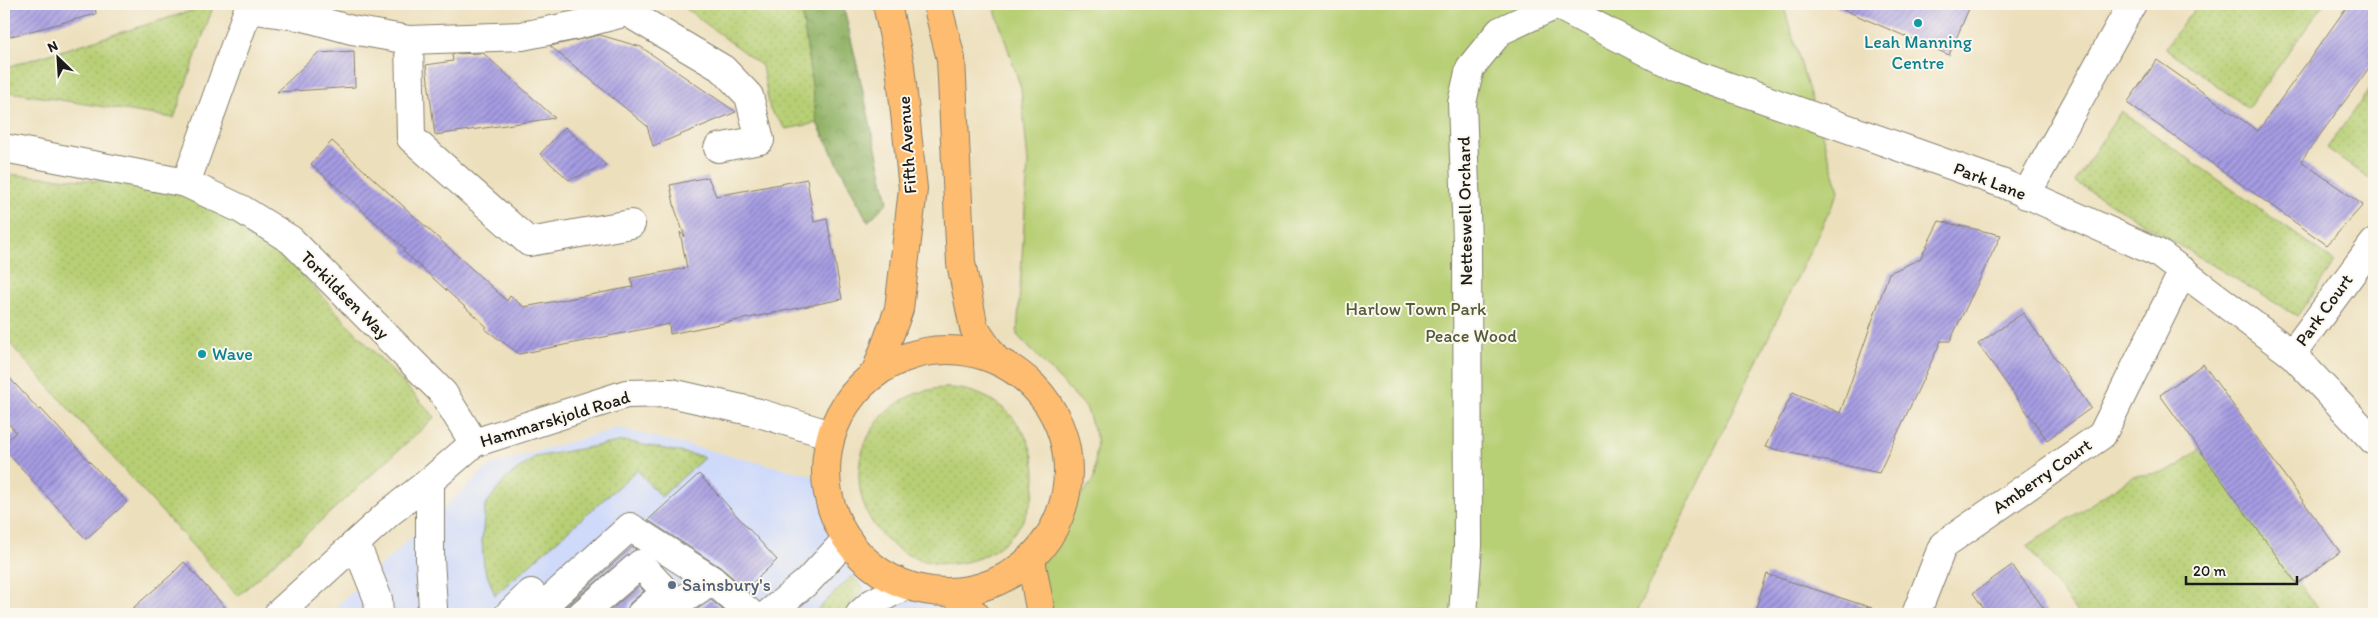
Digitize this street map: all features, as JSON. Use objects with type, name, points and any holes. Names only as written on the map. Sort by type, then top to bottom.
[{"type":"main road","name":"Fifth Avenue","points":[[875,374],[899,309],[913,189],[900,66],[886,4]]},
{"type":"main road","points":[[937,4],[951,59],[961,263],[974,328],[996,360]]},
{"type":"main road","points":[[934,350],[965,351],[996,360],[1030,381],[1054,412],[1067,450],[1068,490],[1055,528],[1031,560],[1007,577],[981,588],[952,592],[929,591],[906,585],[873,567],[847,539],[835,517],[828,493],[826,464],[831,435],[848,400],[875,374],[903,358],[934,350]]},
{"type":"main road","points":[[1031,560],[1041,614]]},
{"type":"main road","points":[[952,592],[975,614]]},
{"type":"street","name":"Park Lane","points":[[1555,4],[1679,69],[2004,184],[2158,253],[2292,354],[2370,426]]},
{"type":"street","name":"Netteswell Orchard","points":[[1463,614],[1468,516],[1467,240],[1462,103],[1470,68],[1500,31],[1555,4]]},
{"type":"street","points":[[2026,195],[2132,4]]},
{"type":"street","points":[[186,183],[250,6],[304,17],[352,30],[409,40],[522,36],[577,25],[627,8],[723,69],[749,96],[760,140],[718,148]]},
{"type":"street","points":[[409,40],[411,138],[529,242],[631,224]]},
{"type":"street","name":"Torkildsen Way","points":[[4,148],[186,183],[242,209],[291,240],[443,393],[474,442]]},
{"type":"street","name":"Park Court","points":[[2292,354],[2374,243]]},
{"type":"street","name":"Amberry Court","points":[[1916,614],[1943,545],[2102,435],[2183,271]]},
{"type":"street","name":"Hammarskjold Road","points":[[278,614],[390,512],[430,481],[474,442],[626,394],[671,393],[759,413],[831,435]]},
{"type":"street","points":[[429,614],[433,608],[430,559],[430,481]]},
{"type":"street","points":[[510,614],[540,607],[630,527],[712,580],[751,614]]},
{"type":"street","points":[[768,614],[808,581],[847,539]]},
{"type":"street","points":[[356,544],[378,598],[379,614]]},
{"type":"street","points":[[582,614],[640,564],[666,597]]},
{"type":"street","points":[[611,614],[712,580]]},
{"type":"street","points":[[860,614],[872,603],[906,585]]},
{"type":"street","points":[[641,614],[666,597]]},
{"type":"shaded area","points":[[618,428],[814,476],[880,572],[952,592],[975,614],[328,614],[490,465]]},
{"type":"green space","points":[[214,4],[174,118],[4,91],[4,68]]},
{"type":"green space","points":[[680,4],[843,4],[888,202],[868,222],[817,123],[786,129],[770,110],[762,66]]},
{"type":"green space","points":[[801,4],[843,4],[888,202],[868,222],[817,123]]},
{"type":"green space","name":"Harlow Town Park","points":[[993,4],[1783,4],[1839,191],[1635,614],[1041,614],[1031,560],[1094,479],[1097,439],[1086,407],[1017,335],[1028,163],[1021,88]]},
{"type":"green space","points":[[2198,4],[2324,4],[2248,108],[2165,48]]},
{"type":"green space","points":[[2374,83],[2374,182],[2327,148]]},
{"type":"green space","points":[[2121,111],[2335,262],[2297,316],[2075,182]]},
{"type":"green space","points":[[4,174],[138,184],[194,191],[260,230],[435,417],[238,596],[4,337]]},
{"type":"green space","points":[[938,388],[956,388],[989,398],[1015,420],[1025,434],[1031,450],[1035,476],[1031,502],[1025,518],[1003,544],[989,554],[973,560],[956,564],[938,564],[905,554],[879,532],[869,518],[863,502],[859,485],[859,467],[869,434],[891,408],[905,398],[921,392]]},
{"type":"green space","points":[[624,441],[705,457],[661,497],[637,470],[495,595],[484,567],[482,541],[485,505],[507,478],[535,457]]},
{"type":"green space","points":[[2200,449],[2319,610],[2317,614],[2078,614],[2027,546],[2134,476],[2166,472]]},
{"type":"green space","points":[[852,576],[864,589],[842,614],[813,614]]},
{"type":"building","points":[[4,4],[95,4],[96,14],[4,38]]},
{"type":"building","name":"Leah Manning Centre","points":[[1830,4],[1971,4],[1949,55]]},
{"type":"building","points":[[2349,4],[2374,4],[2374,61],[2301,161],[2363,205],[2327,245],[2127,103],[2157,60],[2258,131]]},
{"type":"building","points":[[600,35],[641,47],[736,112],[653,146],[647,126],[550,46]]},
{"type":"building","points":[[354,51],[355,87],[277,92],[318,53]]},
{"type":"building","points":[[483,53],[555,118],[435,135],[426,65],[453,61],[452,54]]},
{"type":"building","points":[[565,127],[606,165],[569,180],[540,154]]},
{"type":"building","points":[[332,141],[507,301],[510,296],[524,307],[633,287],[631,278],[687,268],[680,232],[685,237],[675,209],[670,185],[708,177],[716,196],[807,179],[814,222],[827,219],[842,299],[670,334],[669,324],[519,354],[485,329],[487,327],[403,251],[405,249],[311,164]]},
{"type":"building","points":[[1939,221],[2001,235],[1950,341],[1941,341],[1879,473],[1765,447],[1793,392],[1840,413],[1889,273],[1920,259]]},
{"type":"building","points":[[2023,313],[2091,408],[2047,440],[1978,344]]},
{"type":"building","points":[[2203,364],[2340,552],[2297,584],[2160,395]]},
{"type":"building","points":[[4,372],[127,502],[86,539],[4,449],[4,443],[16,432],[4,419]]},
{"type":"building","points":[[699,474],[777,560],[746,589],[720,567],[648,520]]},
{"type":"building","points":[[632,547],[636,549],[572,602],[567,614],[557,614]]},
{"type":"building","points":[[184,562],[231,614],[126,614],[171,575]]},
{"type":"building","points":[[2012,565],[2048,614],[1988,614],[1973,593]]},
{"type":"building","points":[[1767,574],[1872,608],[1871,614],[1754,614]]},
{"type":"building","points":[[639,586],[644,591],[630,603],[626,614],[606,614]]},
{"type":"building","points":[[711,600],[723,610],[718,614],[690,614]]},
{"type":"place","name":"Leah Manning Centre","points":[[1918,23]]},
{"type":"place","name":"Wave","points":[[202,354]]},
{"type":"place","name":"Sainsbury's","points":[[672,585]]},
{"type":"park label","name":"Peace Wood","points":[[1471,336]]}]
